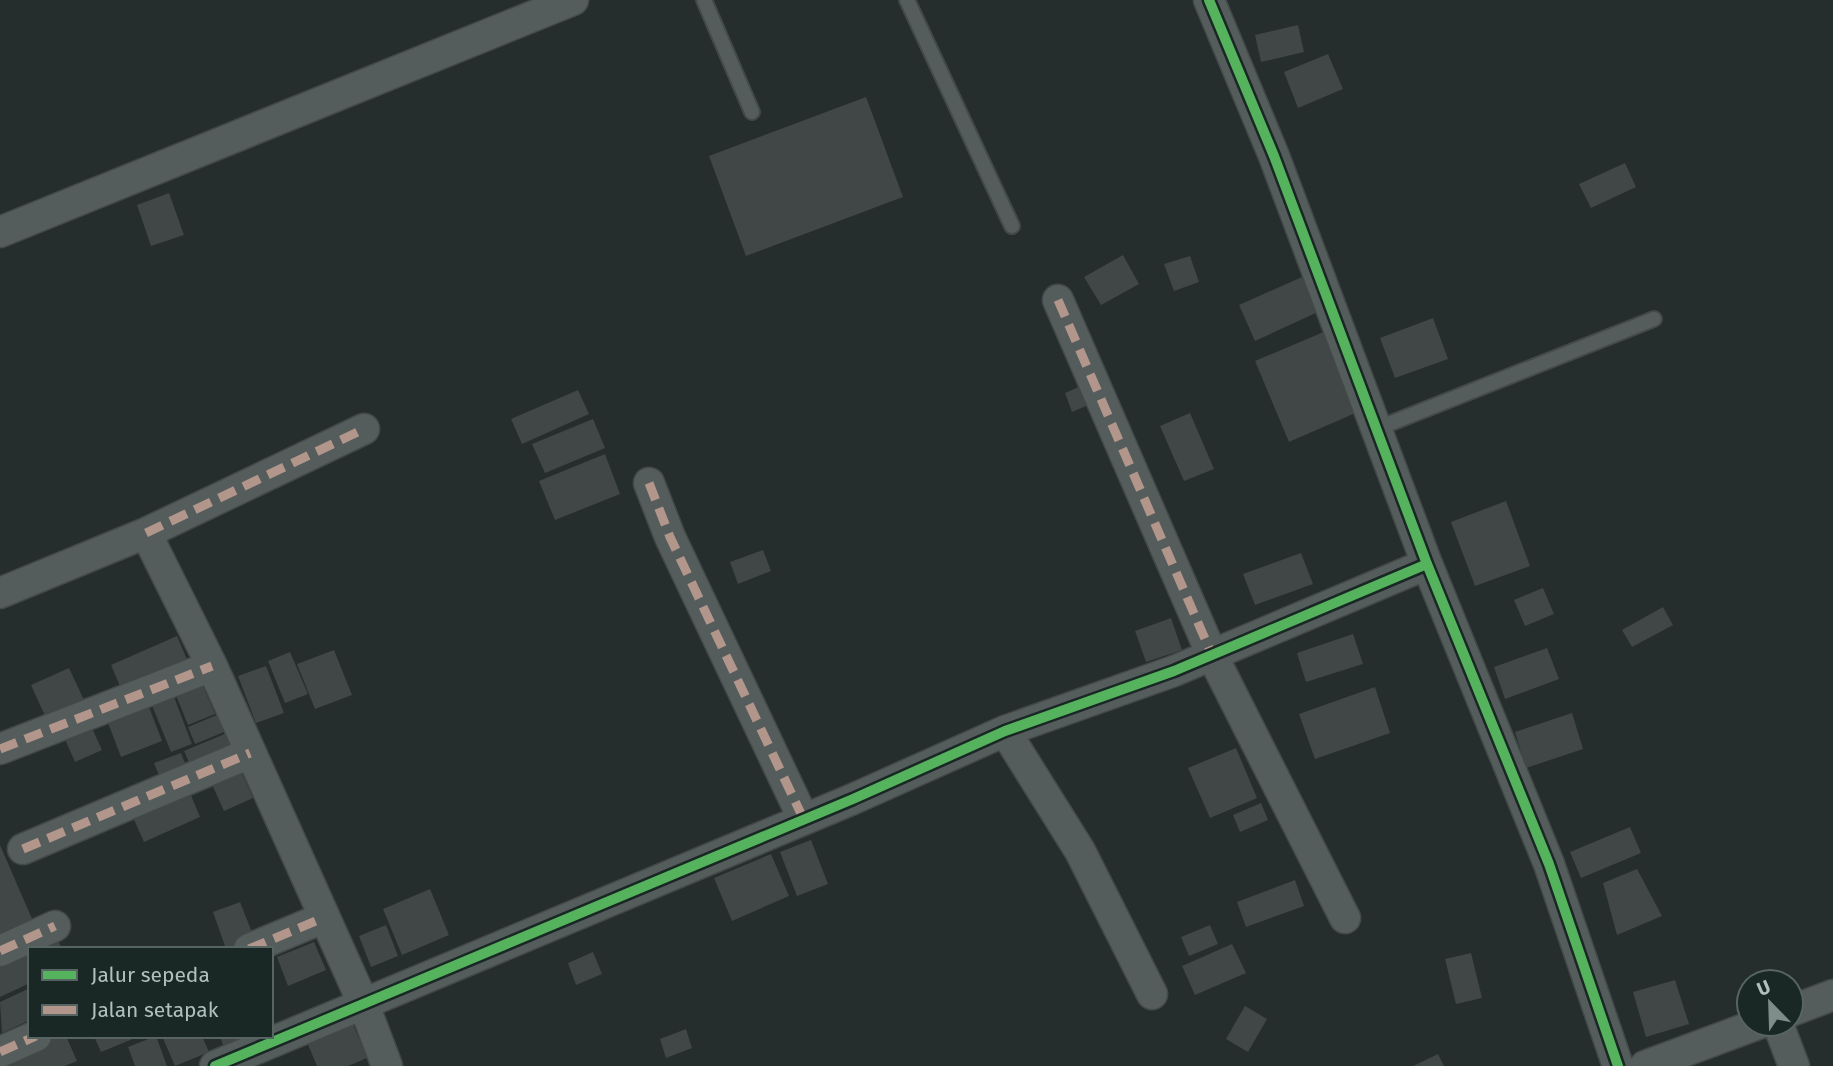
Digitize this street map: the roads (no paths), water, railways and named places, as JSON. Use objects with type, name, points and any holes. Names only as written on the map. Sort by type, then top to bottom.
[{"type":"street","points":[[0,232],[573,0]]},
{"type":"street","points":[[1209,0],[1274,156],[1427,564],[1549,864],[1618,1066]]},
{"type":"street","points":[[1058,300],[1212,655],[1345,918]]},
{"type":"street","points":[[0,593],[146,533],[364,429]]},
{"type":"street","points":[[649,483],[670,537],[803,818]]},
{"type":"street","points":[[146,533],[212,666],[323,918],[364,1004],[387,1066]]},
{"type":"street","points":[[215,1066],[1005,732],[1212,655],[1427,564]]},
{"type":"street","points":[[0,749],[212,666]]},
{"type":"street","points":[[1005,732],[1080,851],[1152,993]]},
{"type":"street","points":[[23,849],[250,753]]},
{"type":"street","points":[[253,947],[323,918]]},
{"type":"street","points":[[0,951],[55,926]]},
{"type":"street","points":[[1805,1006],[1833,995]]},
{"type":"street","points":[[1645,1066],[1735,1033]]},
{"type":"street","points":[[0,1052],[32,1038]]},
{"type":"street","points":[[1783,1038],[1794,1066]]},
{"type":"lane","points":[[704,0],[752,112]]},
{"type":"lane","points":[[907,0],[1012,226]]},
{"type":"lane","points":[[1376,429],[1654,319]]}]
